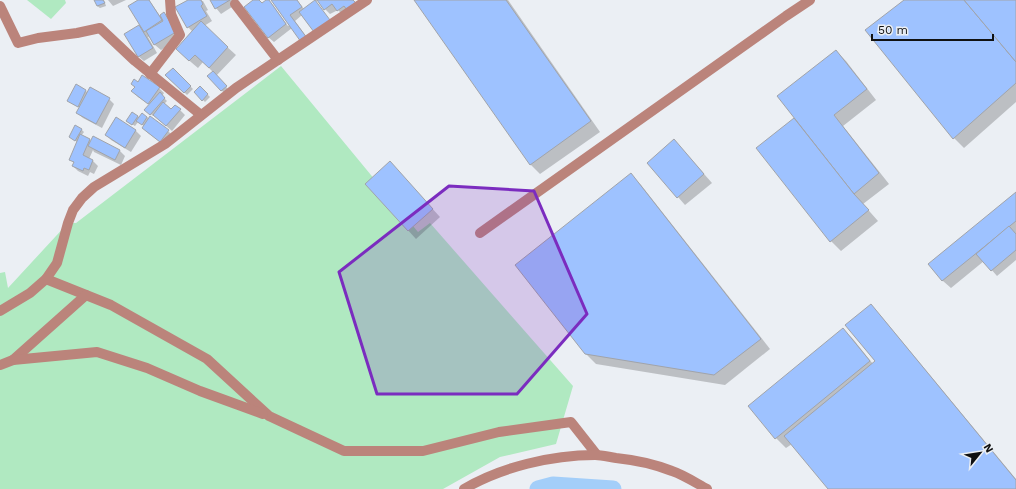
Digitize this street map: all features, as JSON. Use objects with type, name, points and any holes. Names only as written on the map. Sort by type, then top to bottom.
[{"type":"street","points":[[150,74],[180,35],[171,14],[170,0]]},
{"type":"street","points":[[0,311],[30,293],[46,279],[57,263],[73,210],[82,198],[94,187],[165,144],[236,88],[367,0]]},
{"type":"street","points":[[480,233],[660,104],[810,0]]},
{"type":"street","points":[[234,4],[278,60]]},
{"type":"street","points":[[0,6],[18,43],[38,38],[77,33],[100,28],[135,61],[201,116]]},
{"type":"street","points":[[46,279],[112,305],[207,359],[269,416]]},
{"type":"street","points":[[0,369],[14,360],[86,295]]},
{"type":"street","points":[[0,365],[14,360],[97,352],[147,368],[200,391],[269,416],[344,451],[423,451],[499,432],[571,422],[597,455]]},
{"type":"street","points":[[464,489],[486,478],[516,467],[543,460],[597,455],[641,461],[673,471],[707,489]]},
{"type":"highlighted area","points":[[449,186],[534,191],[587,314],[517,394],[377,394],[339,272]]},
{"type":"green space","points":[[27,0],[65,0],[66,3],[51,19]]},
{"type":"green space","points":[[281,66],[418,232],[430,223],[573,386],[556,444],[500,457],[443,489],[0,489],[0,273],[5,272],[8,288],[68,223],[76,223]]},
{"type":"building","points":[[94,0],[103,0],[105,3],[97,6]]},
{"type":"building","points":[[138,0],[149,0],[162,20],[144,32],[128,6]]},
{"type":"building","points":[[188,0],[201,0],[203,4],[201,6],[207,16],[187,28],[175,7]]},
{"type":"building","points":[[210,0],[230,0],[215,9]]},
{"type":"building","points":[[253,0],[259,0],[262,3],[269,0],[286,24],[268,38],[244,7]]},
{"type":"building","points":[[271,0],[297,0],[302,7],[290,15],[307,38],[301,42]]},
{"type":"building","points":[[315,0],[330,20],[314,32],[299,12]]},
{"type":"building","points":[[317,0],[353,0],[356,3],[347,10],[344,6],[337,11],[332,4],[324,10]]},
{"type":"building","points":[[414,0],[506,0],[591,121],[530,165]]},
{"type":"building","points":[[904,0],[964,0],[1016,62],[1016,83],[953,139],[865,30]]},
{"type":"building","points":[[964,0],[1016,0],[1016,62]]},
{"type":"building","points":[[164,12],[176,32],[154,45],[146,31],[163,21],[160,15]]},
{"type":"building","points":[[201,21],[228,47],[209,68],[195,55],[189,61],[176,49]]},
{"type":"building","points":[[139,25],[153,48],[138,57],[124,34]]},
{"type":"building","points":[[836,50],[867,89],[834,115],[879,173],[854,194],[777,96]]},
{"type":"building","points":[[173,68],[191,86],[184,93],[165,75]]},
{"type":"building","points":[[213,71],[227,86],[221,91],[207,76]]},
{"type":"building","points":[[142,75],[160,87],[148,104],[131,91],[135,87],[131,84],[134,79],[138,82]]},
{"type":"building","points":[[76,84],[86,90],[78,107],[67,101]]},
{"type":"building","points":[[200,86],[208,94],[202,101],[194,92]]},
{"type":"building","points":[[90,87],[110,98],[96,124],[76,113]]},
{"type":"building","points":[[160,92],[165,98],[150,115],[144,110]]},
{"type":"building","points":[[163,102],[171,109],[175,105],[181,109],[166,126],[153,115]]},
{"type":"building","points":[[132,112],[138,116],[132,125],[126,121]]},
{"type":"building","points":[[142,113],[147,117],[142,125],[136,121]]},
{"type":"building","points":[[150,116],[169,130],[160,142],[142,128]]},
{"type":"building","points":[[116,117],[136,130],[125,148],[105,135]]},
{"type":"building","points":[[794,118],[854,194],[869,210],[830,242],[756,148]]},
{"type":"building","points":[[75,125],[82,129],[75,141],[69,137]]},
{"type":"building","points":[[80,134],[90,139],[83,155],[93,160],[89,170],[84,168],[83,171],[72,166],[74,162],[69,160]]},
{"type":"building","points":[[93,136],[120,150],[115,160],[88,146]]},
{"type":"building","points":[[674,139],[704,174],[677,198],[647,163]]},
{"type":"building","points":[[390,161],[433,209],[408,231],[365,184]]},
{"type":"building","points":[[631,173],[761,339],[714,375],[585,354],[515,265]]},
{"type":"building","points":[[1016,192],[1016,221],[942,281],[928,264]]},
{"type":"building","points":[[1009,226],[1016,234],[1016,250],[991,271],[976,254]]},
{"type":"building","points":[[871,304],[1016,480],[1016,489],[828,489],[784,436],[875,361],[845,325]]},
{"type":"building","points":[[843,328],[870,361],[775,439],[748,406]]},
{"type":"waterway","points":[[538,489],[553,485],[613,489]]}]
